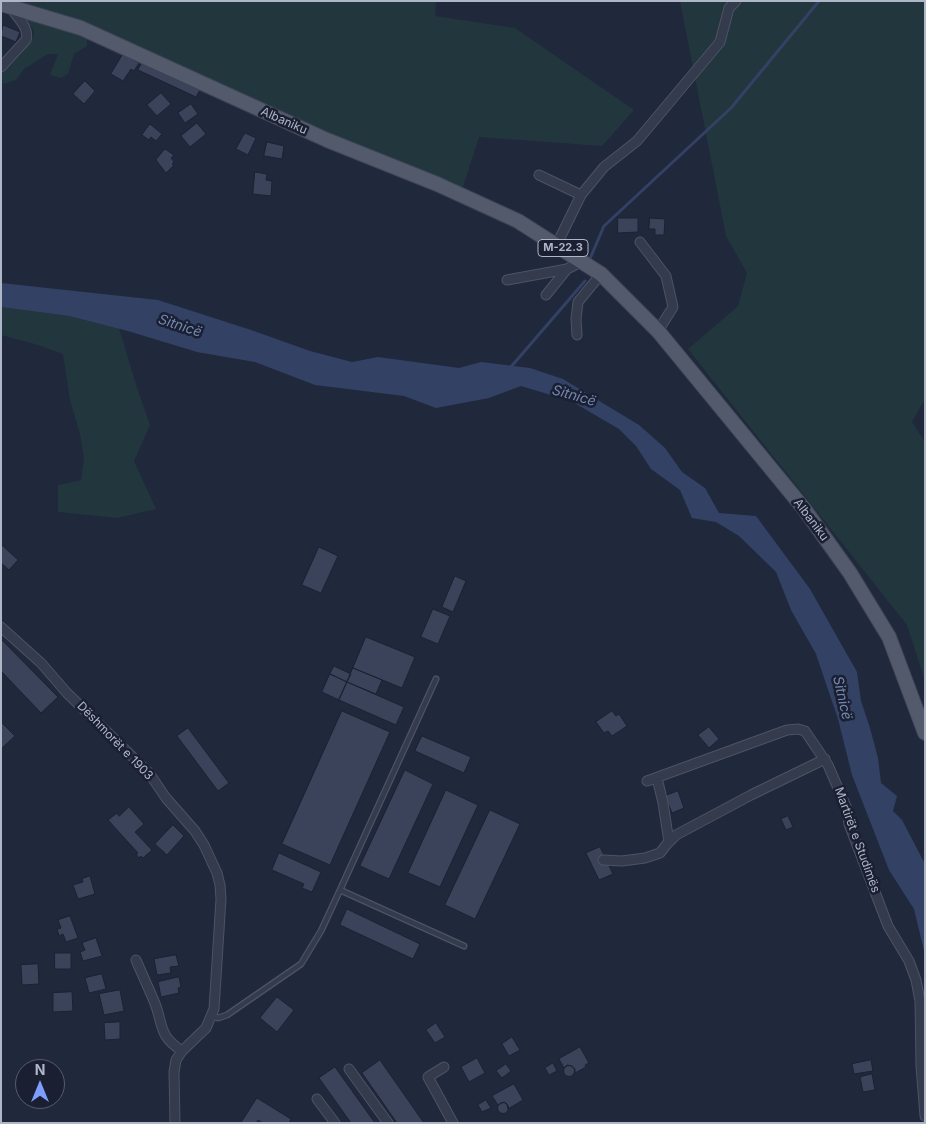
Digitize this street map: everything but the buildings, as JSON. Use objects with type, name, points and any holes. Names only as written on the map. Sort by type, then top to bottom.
[{"type":"main road","name":"Albaniku","points":[[5,5],[81,28],[327,140],[437,184],[518,221],[557,244],[601,274],[658,331],[805,510],[850,573],[889,637],[925,733]]},
{"type":"street","points":[[557,244],[581,195],[604,167],[637,141],[720,42],[729,8],[736,1]]},
{"type":"street","name":"Albaniku","points":[[1,67],[26,40],[28,35],[24,26],[5,5]]},
{"type":"street","points":[[539,175],[581,195]]},
{"type":"street","points":[[640,242],[666,276],[673,307],[658,331]]},
{"type":"street","points":[[507,280],[567,269],[583,261]]},
{"type":"street","points":[[546,295],[567,269]]},
{"type":"street","points":[[578,335],[576,319],[578,302],[601,274]]},
{"type":"street","name":"Dëshmorët e 1903","points":[[1,627],[41,663],[67,693],[149,773],[166,798],[195,831],[204,845],[217,872],[221,892],[219,944],[212,1016]]},
{"type":"street","name":"Martirët e Studimës","points":[[647,781],[787,730],[798,729],[804,731],[825,759],[847,809],[849,824],[888,926],[909,961],[916,980],[920,1001],[921,1066],[925,1116]]},
{"type":"street","points":[[603,860],[622,861],[645,858],[660,853],[676,835],[745,798],[825,759]]},
{"type":"street","points":[[656,778],[663,803],[669,842]]},
{"type":"street","points":[[136,960],[155,1004],[164,1034],[171,1044],[182,1051]]},
{"type":"street","points":[[175,1123],[176,1060],[182,1051],[206,1028],[212,1016]]},
{"type":"street","points":[[444,1067],[428,1077],[453,1123]]},
{"type":"street","points":[[350,1069],[388,1123]]},
{"type":"street","points":[[318,1099],[335,1123]]},
{"type":"lane","points":[[212,1016],[224,1017],[302,964],[321,931],[436,679]]},
{"type":"lane","points":[[340,890],[464,946]]},
{"type":"shaded area","points":[[8,1],[436,1],[435,16],[515,28],[634,110],[602,146],[479,137],[462,190],[45,10]]},
{"type":"shaded area","points":[[680,1],[925,1],[925,399],[912,422],[925,442],[925,681],[907,625],[688,349],[738,306],[747,273],[726,236]]},
{"type":"shaded area","points":[[29,19],[75,32],[87,39],[87,46],[74,54],[68,74],[61,78],[50,75],[58,54],[48,54],[24,69],[16,80],[3,84],[1,74],[20,55],[33,38],[33,29],[24,20]]},
{"type":"shaded area","points":[[1,307],[69,316],[119,328],[150,425],[134,461],[156,509],[117,518],[58,512],[58,485],[81,480],[84,458],[80,434],[70,400],[63,354],[1,335]]},
{"type":"water","name":"Sitnicë","points":[[1,283],[158,300],[310,351],[352,362],[378,357],[459,368],[481,362],[530,368],[563,379],[639,425],[665,448],[682,472],[705,488],[719,513],[756,516],[810,589],[857,672],[861,701],[878,758],[881,783],[897,796],[893,811],[902,820],[925,864],[925,955],[914,909],[889,870],[852,775],[838,719],[816,654],[791,610],[776,572],[739,536],[716,522],[692,518],[680,490],[651,469],[636,446],[619,429],[571,401],[521,386],[489,398],[436,408],[404,396],[315,385],[255,362],[197,352],[128,331],[69,316],[1,307]]},
{"type":"waterway","points":[[589,261],[604,226],[731,108],[819,1]]},
{"type":"waterway","points":[[510,368],[585,281]]}]
